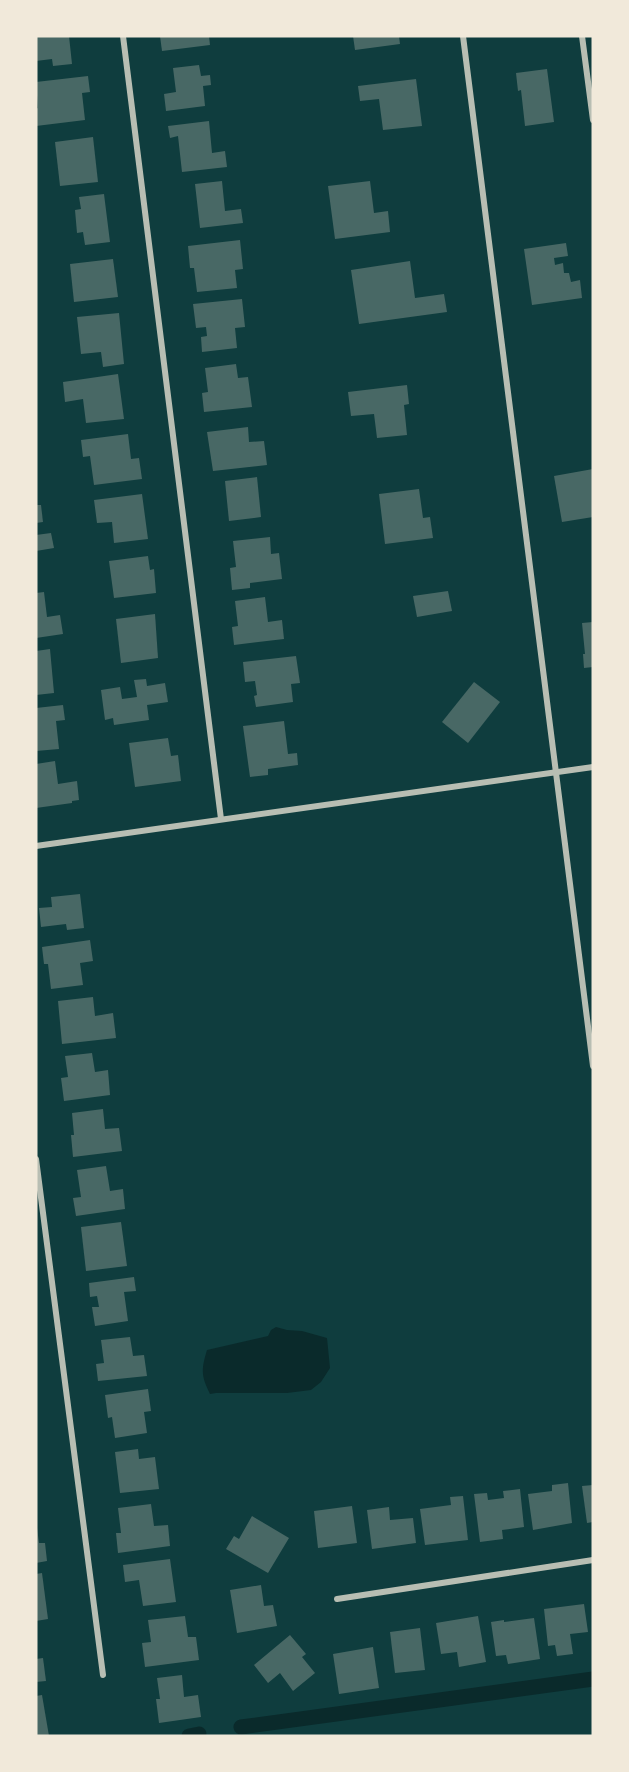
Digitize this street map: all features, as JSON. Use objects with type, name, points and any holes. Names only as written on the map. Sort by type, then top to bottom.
[{"type":"street","points":[[123,36],[221,819]]},
{"type":"street","points":[[463,36],[593,1066]]},
{"type":"street","points":[[582,36],[593,120]]},
{"type":"street","points":[[36,846],[593,767]]},
{"type":"street","points":[[36,1159],[103,1675]]},
{"type":"street","points":[[337,1599],[593,1560]]},
{"type":"water","points":[[276,1327],[327,1338],[330,1368],[321,1382],[311,1390],[287,1393],[210,1394],[203,1373],[207,1350],[268,1336]]},
{"type":"building","points":[[36,36],[69,36],[72,64],[53,66],[52,59],[36,61]]},
{"type":"building","points":[[160,36],[209,36],[210,45],[162,51]]},
{"type":"building","points":[[353,36],[399,36],[400,44],[355,50]]},
{"type":"building","points":[[199,65],[201,76],[210,75],[211,85],[203,86],[205,106],[166,111],[164,94],[176,92],[173,68]]},
{"type":"building","points":[[547,69],[554,122],[525,126],[521,90],[518,91],[516,73]]},
{"type":"building","points":[[88,76],[90,92],[82,93],[85,120],[36,126],[36,109],[38,108],[36,82]]},
{"type":"building","points":[[416,79],[422,126],[383,130],[379,99],[360,101],[358,86]]},
{"type":"building","points":[[209,121],[212,153],[225,151],[227,167],[182,172],[178,136],[170,138],[168,126]]},
{"type":"building","points":[[93,137],[98,182],[60,186],[55,142]]},
{"type":"building","points":[[222,181],[225,211],[241,209],[243,223],[200,228],[195,184]]},
{"type":"building","points":[[370,181],[374,213],[388,211],[390,232],[335,239],[328,186]]},
{"type":"building","points":[[104,194],[110,242],[85,245],[83,232],[77,233],[75,210],[81,209],[79,197]]},
{"type":"building","points":[[240,240],[243,269],[235,270],[237,288],[197,292],[194,268],[190,268],[188,246]]},
{"type":"building","points":[[566,243],[568,256],[554,258],[555,265],[563,263],[564,273],[569,273],[571,282],[580,280],[582,298],[532,305],[524,249]]},
{"type":"building","points":[[113,259],[118,297],[74,302],[70,264]]},
{"type":"building","points":[[410,261],[415,298],[444,294],[447,312],[359,324],[351,270]]},
{"type":"building","points":[[242,299],[245,327],[235,328],[237,348],[202,352],[201,337],[207,336],[206,327],[196,328],[193,304]]},
{"type":"building","points":[[119,313],[124,364],[103,367],[101,352],[81,354],[77,317]]},
{"type":"building","points":[[236,364],[238,378],[248,377],[252,407],[204,412],[202,393],[208,392],[205,368]]},
{"type":"building","points":[[118,374],[124,419],[86,423],[83,399],[65,402],[63,382]]},
{"type":"building","points":[[407,385],[409,404],[404,405],[407,435],[377,438],[374,414],[351,416],[348,392]]},
{"type":"building","points":[[248,427],[249,442],[264,441],[267,465],[213,471],[207,432]]},
{"type":"building","points":[[128,434],[131,459],[139,458],[142,479],[94,485],[90,456],[83,457],[81,440]]},
{"type":"building","points":[[593,469],[593,517],[562,522],[554,476]]},
{"type":"building","points":[[257,477],[261,517],[229,521],[225,481]]},
{"type":"building","points":[[419,489],[423,518],[430,517],[433,538],[385,544],[379,494]]},
{"type":"building","points":[[142,494],[148,539],[114,543],[112,522],[97,523],[94,500]]},
{"type":"building","points":[[36,505],[41,505],[43,522],[36,523]]},
{"type":"building","points":[[51,533],[54,548],[36,551],[36,535]]},
{"type":"building","points":[[270,537],[271,554],[279,553],[282,579],[250,583],[250,588],[232,590],[230,568],[236,567],[233,541]]},
{"type":"building","points":[[148,556],[150,570],[154,569],[156,593],[114,598],[109,561]]},
{"type":"building","points":[[448,591],[452,611],[417,617],[413,596]]},
{"type":"building","points":[[44,592],[47,617],[60,615],[63,634],[36,638],[36,593]]},
{"type":"building","points":[[265,597],[268,622],[282,620],[284,639],[234,645],[232,627],[238,626],[235,601]]},
{"type":"building","points":[[155,614],[158,658],[121,663],[116,619]]},
{"type":"building","points":[[593,622],[593,667],[584,668],[582,623]]},
{"type":"building","points":[[50,649],[54,693],[36,695],[36,651]]},
{"type":"building","points":[[296,656],[300,683],[291,684],[293,702],[256,707],[255,681],[245,682],[243,662]]},
{"type":"building","points":[[146,679],[147,686],[165,683],[168,702],[147,705],[149,720],[114,725],[113,718],[105,720],[101,690],[120,687],[122,699],[137,697],[134,680]]},
{"type":"building","points":[[474,682],[500,702],[468,743],[442,722]]},
{"type":"building","points":[[63,705],[65,720],[56,721],[59,749],[36,751],[36,708]]},
{"type":"building","points":[[284,721],[288,754],[297,753],[298,765],[268,769],[268,775],[250,777],[243,726]]},
{"type":"building","points":[[168,738],[171,756],[178,755],[181,781],[135,787],[129,743]]},
{"type":"building","points":[[55,761],[58,784],[77,781],[79,800],[36,808],[36,764]]},
{"type":"building","points":[[80,894],[84,928],[67,930],[66,924],[41,927],[39,908],[52,907],[51,897]]},
{"type":"building","points":[[90,940],[93,961],[80,963],[83,985],[51,989],[48,964],[44,964],[42,947]]},
{"type":"building","points":[[93,997],[95,1016],[113,1013],[116,1038],[62,1044],[58,1001]]},
{"type":"building","points":[[92,1053],[95,1072],[108,1070],[110,1095],[64,1101],[61,1078],[68,1077],[65,1056]]},
{"type":"building","points":[[103,1109],[105,1129],[119,1128],[122,1151],[73,1157],[72,1113]]},
{"type":"building","points":[[106,1166],[110,1191],[123,1189],[125,1209],[76,1216],[73,1198],[81,1197],[77,1170]]},
{"type":"building","points":[[121,1222],[127,1266],[86,1271],[81,1227]]},
{"type":"building","points":[[134,1277],[136,1291],[124,1292],[128,1321],[95,1326],[92,1307],[99,1307],[97,1296],[90,1297],[89,1283]]},
{"type":"building","points":[[130,1337],[133,1356],[144,1355],[147,1376],[98,1381],[96,1364],[104,1363],[101,1340]]},
{"type":"building","points":[[148,1389],[151,1411],[144,1412],[147,1433],[115,1438],[112,1417],[108,1418],[105,1395]]},
{"type":"building","points":[[138,1449],[139,1459],[155,1457],[159,1489],[120,1493],[115,1452]]},
{"type":"building","points":[[568,1483],[572,1523],[533,1530],[528,1494],[552,1491],[552,1485]]},
{"type":"building","points":[[593,1485],[593,1522],[587,1523],[582,1486]]},
{"type":"building","points":[[520,1489],[524,1527],[502,1530],[503,1539],[480,1542],[474,1494],[487,1493],[488,1500],[504,1498],[503,1491]]},
{"type":"building","points":[[463,1496],[468,1540],[425,1545],[420,1509],[451,1505],[450,1497]]},
{"type":"building","points":[[151,1504],[154,1526],[168,1525],[170,1546],[118,1553],[116,1533],[121,1533],[118,1508]]},
{"type":"building","points":[[352,1506],[357,1543],[318,1548],[314,1511]]},
{"type":"building","points":[[389,1507],[390,1520],[413,1518],[416,1543],[372,1549],[367,1510]]},
{"type":"building","points":[[252,1516],[289,1538],[268,1573],[226,1549],[234,1536],[239,1539]]},
{"type":"building","points":[[36,1528],[39,1543],[45,1543],[47,1561],[36,1563]]},
{"type":"building","points":[[170,1559],[176,1602],[143,1606],[139,1580],[125,1582],[123,1565]]},
{"type":"building","points":[[42,1573],[48,1619],[36,1621],[36,1574]]},
{"type":"building","points":[[261,1585],[264,1606],[273,1605],[277,1626],[237,1633],[230,1590]]},
{"type":"building","points":[[584,1604],[588,1632],[570,1634],[573,1654],[557,1656],[555,1645],[548,1646],[544,1609]]},
{"type":"building","points":[[185,1616],[188,1637],[196,1637],[199,1660],[145,1667],[142,1643],[151,1642],[148,1620]]},
{"type":"building","points":[[478,1616],[486,1662],[459,1667],[457,1652],[441,1654],[436,1623]]},
{"type":"building","points":[[534,1618],[540,1659],[508,1664],[506,1655],[496,1656],[491,1622]]},
{"type":"building","points":[[420,1628],[425,1670],[395,1673],[390,1632]]},
{"type":"building","points":[[290,1635],[306,1654],[302,1657],[315,1673],[293,1691],[280,1673],[268,1683],[254,1665]]},
{"type":"building","points":[[373,1647],[379,1688],[339,1694],[333,1654]]},
{"type":"building","points":[[43,1658],[46,1681],[36,1682],[36,1659]]},
{"type":"building","points":[[182,1675],[184,1697],[198,1695],[201,1717],[159,1723],[156,1699],[160,1699],[157,1678]]},
{"type":"building","points":[[42,1695],[49,1736],[36,1736],[36,1696]]},
{"type":"waterway","points":[[241,1727],[593,1679]]},
{"type":"waterway","points":[[189,1736],[199,1734]]}]
